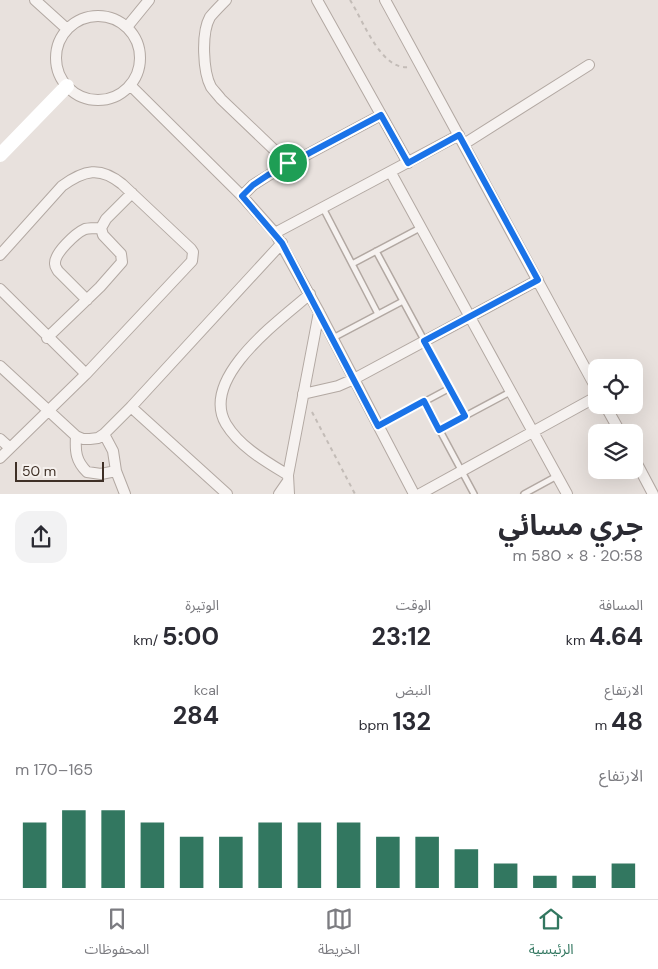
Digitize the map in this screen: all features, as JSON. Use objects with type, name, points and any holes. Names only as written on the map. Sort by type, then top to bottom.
[{"type":"street","points":[[35,0],[67,29]]},
{"type":"street","points":[[127,27],[149,0]]},
{"type":"street","points":[[226,0],[211,17],[205,34],[208,80],[221,99],[288,163]]},
{"type":"street","points":[[317,0],[408,163]]},
{"type":"street","points":[[385,0],[588,373]]},
{"type":"street","points":[[96,15],[113,18],[127,27],[136,38],[140,51],[140,65],[130,85],[116,96],[104,100],[92,100],[79,96],[67,86],[61,78],[57,66],[56,53],[60,40],[67,29],[80,19],[96,15]]},
{"type":"street","points":[[275,233],[390,172],[462,139],[589,65]]},
{"type":"street","points":[[130,85],[242,196],[282,243],[414,494]]},
{"type":"street","points":[[0,155],[67,86]]},
{"type":"street","points":[[242,196],[253,185],[288,163],[381,115]]},
{"type":"street","points":[[0,256],[62,186],[84,173],[103,172],[112,176],[132,193],[191,249],[192,261],[86,374],[0,458]]},
{"type":"street","points":[[390,172],[567,494]]},
{"type":"street","points":[[47,338],[100,287],[122,262],[121,254],[102,235],[101,228],[106,218],[132,193]]},
{"type":"street","points":[[87,300],[58,271],[55,267],[55,260],[66,244],[78,234],[86,230],[101,228]]},
{"type":"street","points":[[0,366],[76,436],[83,439],[98,438],[131,407],[282,243]]},
{"type":"street","points":[[303,394],[338,386],[354,379],[538,280]]},
{"type":"street","points":[[0,289],[47,338],[86,374]]},
{"type":"street","points":[[288,478],[254,454],[231,431],[222,414],[221,396],[223,385],[240,360],[263,336],[310,294]]},
{"type":"street","points":[[289,494],[288,478],[319,312]]},
{"type":"street","points":[[420,494],[588,401]]},
{"type":"street","points":[[131,407],[227,494]]},
{"type":"street","points":[[104,434],[113,451],[116,471],[124,494]]},
{"type":"street","points":[[76,436],[78,462],[87,472],[101,474],[116,471]]},
{"type":"street","points":[[0,439],[10,448]]},
{"type":"street","points":[[643,475],[653,494]]},
{"type":"street","points":[[279,494],[288,478]]},
{"type":"lane","points":[[323,208],[378,314]]},
{"type":"lane","points":[[352,264],[420,228]]},
{"type":"lane","points":[[376,251],[465,416]]},
{"type":"lane","points":[[333,338],[403,301]]},
{"type":"lane","points":[[378,426],[450,388]]},
{"type":"lane","points":[[439,430],[512,391]]},
{"type":"lane","points":[[424,401],[474,494]]},
{"type":"lane","points":[[524,494],[557,476]]},
{"type":"path","points":[[350,0],[377,47],[388,60],[395,66],[402,68],[420,64]]},
{"type":"path","points":[[303,394],[355,494]]},
{"type":"route","points":[[381,115],[408,163],[459,135],[538,280],[424,341],[465,416],[439,430],[424,401],[378,426],[282,243],[242,196],[253,185],[288,163],[381,115]]}]
